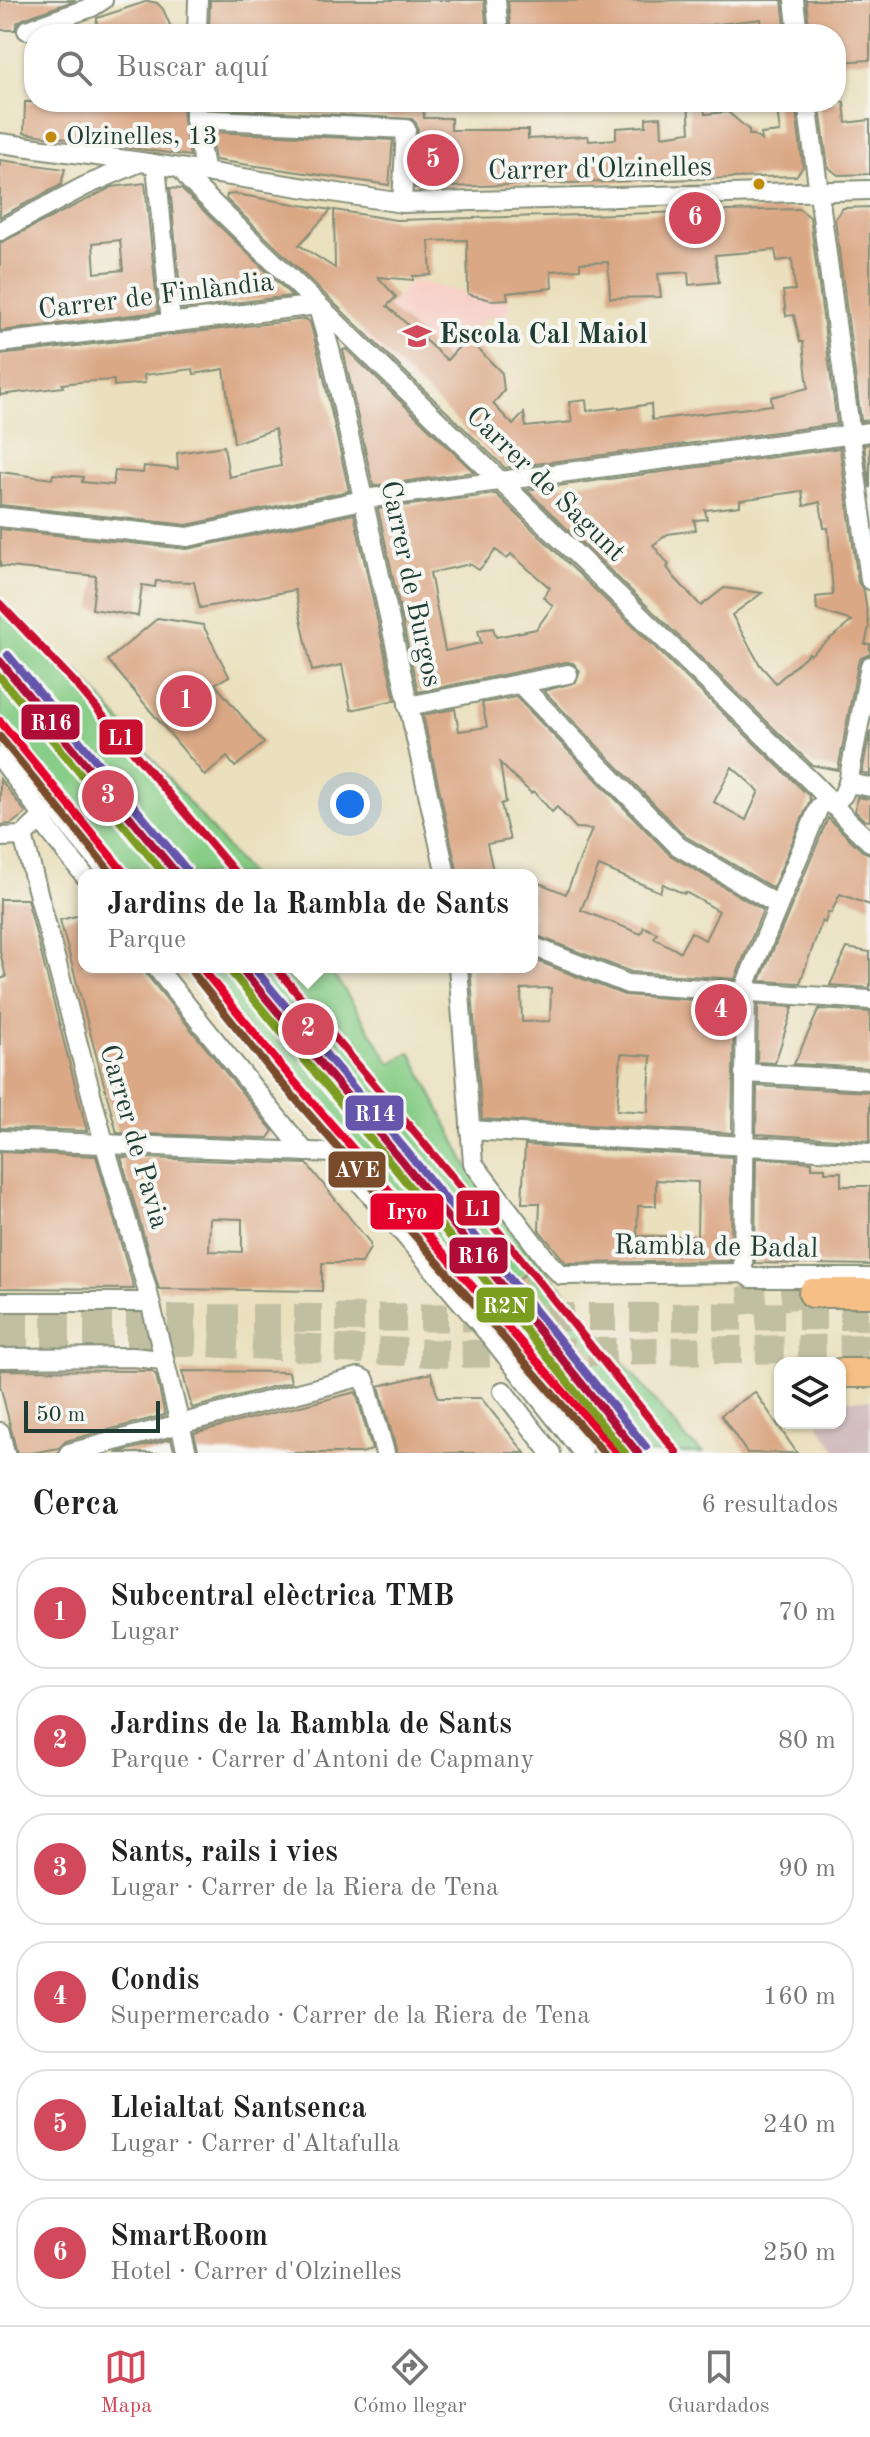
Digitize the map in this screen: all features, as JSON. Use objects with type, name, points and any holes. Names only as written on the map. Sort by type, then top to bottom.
[{"type":"main road","points":[[813,1293],[870,1293]]},
{"type":"main road","points":[[846,1373],[870,1373]]},
{"type":"street","points":[[44,24],[103,0]]},
{"type":"street","points":[[197,24],[198,0]]},
{"type":"street","points":[[496,0],[498,24]]},
{"type":"street","points":[[794,0],[797,24]]},
{"type":"street","points":[[195,112],[205,173]]},
{"type":"street","points":[[207,112],[406,129],[402,203]]},
{"type":"street","points":[[808,112],[861,433],[870,580]]},
{"type":"street","name":"Carrer d'Olzinelles","points":[[0,143],[402,203],[870,190]]},
{"type":"street","points":[[0,231],[85,186],[148,164],[171,323]]},
{"type":"street","name":"Carrer de Sagunt","points":[[181,169],[870,842]]},
{"type":"street","name":"Carrer de Finlàndia","points":[[0,343],[318,305]]},
{"type":"street","name":"Carrer de Burgos","points":[[318,305],[445,869]]},
{"type":"street","points":[[0,517],[188,537],[363,499],[861,433]]},
{"type":"street","points":[[743,1273],[747,977],[819,807],[825,803],[834,804],[843,795],[848,783],[870,666]]},
{"type":"street","points":[[408,706],[568,674]]},
{"type":"street","points":[[520,684],[678,846],[778,905]]},
{"type":"street","points":[[0,757],[104,869]]},
{"type":"street","points":[[848,783],[870,787]]},
{"type":"street","points":[[0,837],[23,836],[48,812]]},
{"type":"street","points":[[48,812],[43,823],[79,869]]},
{"type":"street","name":"Carrer de Pavia","points":[[23,836],[104,1145],[150,1302],[187,1453]]},
{"type":"street","points":[[538,948],[628,984],[870,1000]]},
{"type":"street","points":[[161,973],[305,1152]]},
{"type":"street","points":[[458,973],[470,1130],[870,1153]]},
{"type":"street","points":[[744,1073],[870,1080]]},
{"type":"street","name":"Rambla de Badal","points":[[470,1130],[473,1163],[561,1275],[743,1273],[751,1278],[870,1278]]},
{"type":"street","points":[[0,1140],[335,1153],[491,1337],[583,1453]]},
{"type":"street","points":[[0,1302],[150,1302]]},
{"type":"street","points":[[0,1358],[133,1357],[163,1360]]},
{"type":"street","points":[[69,1453],[359,1377],[365,1380],[385,1453]]},
{"type":"street","points":[[503,1391],[551,1453]]},
{"type":"street","points":[[0,1432],[5,1453]]},
{"type":"shaded area","name":"Escola Cal Maiol","points":[[413,280],[491,300],[508,299],[509,314],[487,317],[418,389],[361,334]]},
{"type":"shaded area","points":[[846,1400],[870,1400],[870,1453],[838,1453],[822,1429],[846,1429]]},
{"type":"green space","points":[[0,601],[68,667],[78,671],[245,869],[116,869],[0,730]]},
{"type":"green space","points":[[202,973],[332,973],[391,1064],[412,1054],[467,1165],[524,1242],[688,1441],[704,1453],[593,1453],[378,1185]]},
{"type":"building","points":[[0,0],[76,0],[23,19],[17,23],[15,30],[0,30]]},
{"type":"building","points":[[210,0],[484,0],[486,24],[209,24]]},
{"type":"building","points":[[782,0],[785,24],[762,24],[761,19],[719,24],[510,24],[508,1]]},
{"type":"building","points":[[806,0],[870,0],[870,60],[846,61],[846,24],[809,24]]},
{"type":"building","points":[[148,1],[157,3],[163,9],[170,24],[97,24],[97,18]]},
{"type":"building","points":[[25,112],[183,112],[190,156],[24,133]]},
{"type":"building","points":[[282,112],[424,112],[424,118],[451,118],[451,130],[528,130],[528,139],[588,136],[589,141],[616,139],[616,128],[646,126],[646,118],[661,117],[662,136],[690,132],[689,112],[728,112],[749,130],[749,135],[762,141],[761,134],[780,132],[777,112],[796,112],[803,167],[796,176],[415,188],[418,130],[412,119]]},
{"type":"building","points":[[820,112],[845,112],[846,123],[870,120],[870,174],[838,175],[828,167]]},
{"type":"building","points":[[210,132],[393,140],[389,185],[215,160]]},
{"type":"building","points":[[0,160],[65,169],[61,185],[0,217]]},
{"type":"building","points":[[145,183],[158,312],[0,331],[0,243],[112,187]],"holes":[[[120,240],[123,270],[95,273],[93,243]]]},
{"type":"building","points":[[170,188],[181,189],[292,296],[182,309]]},
{"type":"building","points":[[227,195],[331,210],[299,245],[335,268],[334,210],[396,220],[799,209],[810,217],[837,424],[505,468],[226,199]],"holes":[[[467,240],[468,294],[491,300],[508,299],[507,293],[552,288],[551,271],[580,269],[580,263],[608,262],[610,298],[661,297],[658,274],[688,272],[689,285],[719,282],[715,255],[775,250],[777,261],[792,259],[795,290],[783,291],[786,316],[794,315],[800,342],[803,342],[808,388],[771,397],[772,405],[652,420],[651,404],[587,411],[586,400],[569,402],[572,422],[526,427],[524,413],[513,425],[493,404],[504,391],[502,373],[478,349],[480,347],[468,337],[447,360],[387,306],[396,297],[378,277],[413,280],[413,276],[431,275],[429,241]]]},
{"type":"building","points":[[870,207],[870,420],[861,421],[835,219],[843,208]]},
{"type":"building","points":[[306,319],[310,322],[319,356],[349,491],[187,525],[0,505],[0,472],[52,479],[53,474],[83,477],[82,482],[113,485],[115,471],[143,473],[144,466],[178,469],[177,453],[224,446],[229,477],[281,466],[275,429],[234,443],[224,369],[194,374],[193,369],[144,375],[145,383],[114,386],[114,380],[79,382],[0,395],[0,355]]},
{"type":"building","points":[[346,349],[474,472],[373,486],[343,350]]},
{"type":"building","points":[[870,444],[870,488],[864,445]]},
{"type":"building","points":[[840,448],[858,582],[864,591],[869,627],[865,644],[870,644],[870,654],[861,658],[858,664],[838,770],[812,765],[527,490]],"holes":[[[802,491],[804,506],[820,502],[824,528],[828,528],[833,595],[816,597],[817,610],[852,621],[776,683],[760,665],[732,615],[762,593],[724,588],[701,606],[674,577],[667,567],[669,565],[653,545],[668,534],[696,530],[694,520],[707,519],[705,510],[740,506],[740,500]]]},
{"type":"building","points":[[496,494],[809,796],[773,888],[685,836],[544,691],[576,682],[580,671],[573,663],[418,692],[378,509]],"holes":[[[496,550],[507,559],[511,554],[550,588],[543,597],[553,606],[536,629],[496,637],[493,628],[478,630],[481,643],[445,651],[430,573],[470,564],[479,570]],[[732,767],[759,791],[746,820],[714,802]]]},
{"type":"building","points":[[354,514],[395,700],[351,710],[342,665],[312,671],[295,590],[200,608],[194,582],[156,581],[155,587],[142,585],[138,616],[92,609],[96,576],[0,566],[0,529],[187,549]]},
{"type":"building","points":[[158,618],[203,625],[229,676],[215,684],[264,743],[235,767],[227,757],[205,776],[108,660]]},
{"type":"building","points":[[516,697],[670,855],[763,910],[735,979],[631,972],[538,936],[538,882],[566,894],[592,829],[576,828],[557,807],[552,812],[534,791],[531,793],[500,763],[506,802],[501,804],[510,840],[487,844],[493,869],[457,869],[423,715],[455,709],[459,731],[487,727],[482,703]],"holes":[[[599,866],[660,892],[663,884],[719,911],[705,940],[691,932],[680,952],[654,938],[657,933],[644,927],[641,934],[581,910]]]},
{"type":"building","points":[[870,731],[870,775],[862,773]]},
{"type":"building","points":[[0,779],[26,813],[11,824],[0,825]]},
{"type":"building","points":[[857,797],[870,799],[870,821],[864,820],[855,811]]},
{"type":"building","points":[[828,818],[862,851],[870,854],[870,905],[840,894],[825,923],[822,921],[800,983],[760,981]]},
{"type":"building","points":[[0,899],[27,899],[87,1131],[0,1128],[0,979],[6,977],[0,952]]},
{"type":"building","points":[[78,916],[78,973],[146,973],[273,1131],[268,1138],[117,1133],[60,920]]},
{"type":"building","points":[[847,948],[870,952],[870,988],[830,985]]},
{"type":"building","points":[[538,961],[624,995],[722,1002],[734,1012],[732,1133],[482,1119],[470,973],[538,973]],"holes":[[[551,988],[550,1021],[522,1022],[521,989]],[[621,1054],[651,1056],[648,1112],[617,1110]]]},
{"type":"building","points":[[758,1005],[793,1007],[775,1063],[757,1062]]},
{"type":"building","points":[[819,1009],[870,1012],[870,1068],[794,1064]]},
{"type":"building","points":[[757,1086],[870,1092],[870,1141],[756,1134]]},
{"type":"building","points":[[525,1145],[732,1157],[731,1261],[566,1263],[539,1230],[540,1203],[522,1203]],"holes":[[[656,1180],[698,1182],[697,1236],[637,1236],[638,1206],[656,1206]]]},
{"type":"building","points":[[0,1152],[96,1156],[134,1289],[0,1288]]},
{"type":"building","points":[[121,1157],[307,1164],[370,1243],[362,1263],[322,1263],[322,1291],[159,1289]],"holes":[[[210,1218],[242,1219],[242,1252],[209,1251]]]},
{"type":"building","points":[[756,1158],[812,1162],[812,1168],[841,1172],[841,1186],[870,1186],[870,1265],[755,1263]]},
{"type":"building","points":[[525,1274],[598,1359],[570,1381],[500,1295]]},
{"type":"building","points":[[0,1370],[152,1371],[156,1375],[165,1415],[66,1441],[59,1448],[17,1453],[0,1385]]},
{"type":"building","points":[[182,1371],[289,1372],[291,1382],[192,1408]]},
{"type":"building","points":[[431,1373],[438,1398],[481,1398],[525,1453],[397,1453],[379,1386]]},
{"type":"building","points":[[356,1392],[372,1450],[361,1453],[199,1453],[194,1433]]},
{"type":"building","points":[[755,1392],[774,1420],[774,1429],[780,1429],[797,1453],[747,1453],[721,1415]]},
{"type":"building","points":[[171,1439],[175,1453],[116,1453]]},
{"type":"tunnel","points":[[739,1301],[813,1293]]},
{"type":"tunnel","points":[[0,1319],[870,1316]]},
{"type":"tunnel","points":[[0,1342],[182,1342],[453,1354],[870,1348]]},
{"type":"transit line","name":"L1","points":[[0,604],[77,685],[232,869]]},
{"type":"transit line","name":"R14","points":[[8,655],[186,869]]},
{"type":"transit line","name":"R16","points":[[0,661],[173,869]]},
{"type":"transit line","name":"R2N","points":[[0,677],[160,869]]},
{"type":"transit line","name":"Iryo","points":[[0,721],[121,869]]},
{"type":"transit line","name":"AVE","points":[[0,737],[108,869]]},
{"type":"transit line","name":"AVE","points":[[193,973],[273,1073],[604,1453]]},
{"type":"transit line","name":"Iryo","points":[[206,973],[281,1066],[617,1453]]},
{"type":"transit line","name":"R2N","points":[[232,973],[625,1453]]},
{"type":"transit line","name":"R16","points":[[245,973],[638,1453]]},
{"type":"transit line","name":"R14","points":[[258,973],[646,1447]]},
{"type":"transit line","name":"L1","points":[[280,973],[513,1249],[677,1453]]},
{"type":"place","name":"Olzinelles, 13","points":[[51,137]]},
{"type":"place","name":"Lleialtat Santsenca","points":[[433,160]]},
{"type":"place","name":"SmartRoom","points":[[695,218]]},
{"type":"place","name":"Escola Cal Maiol","points":[[417,336]]},
{"type":"place","name":"Subcentral elèctrica TMB","points":[[186,701]]},
{"type":"place","name":"Sants, rails i vies","points":[[108,796]]},
{"type":"place","name":"Condis","points":[[721,1010]]},
{"type":"place","name":"Jardins de la Rambla de Sants","points":[[308,1029]]}]
